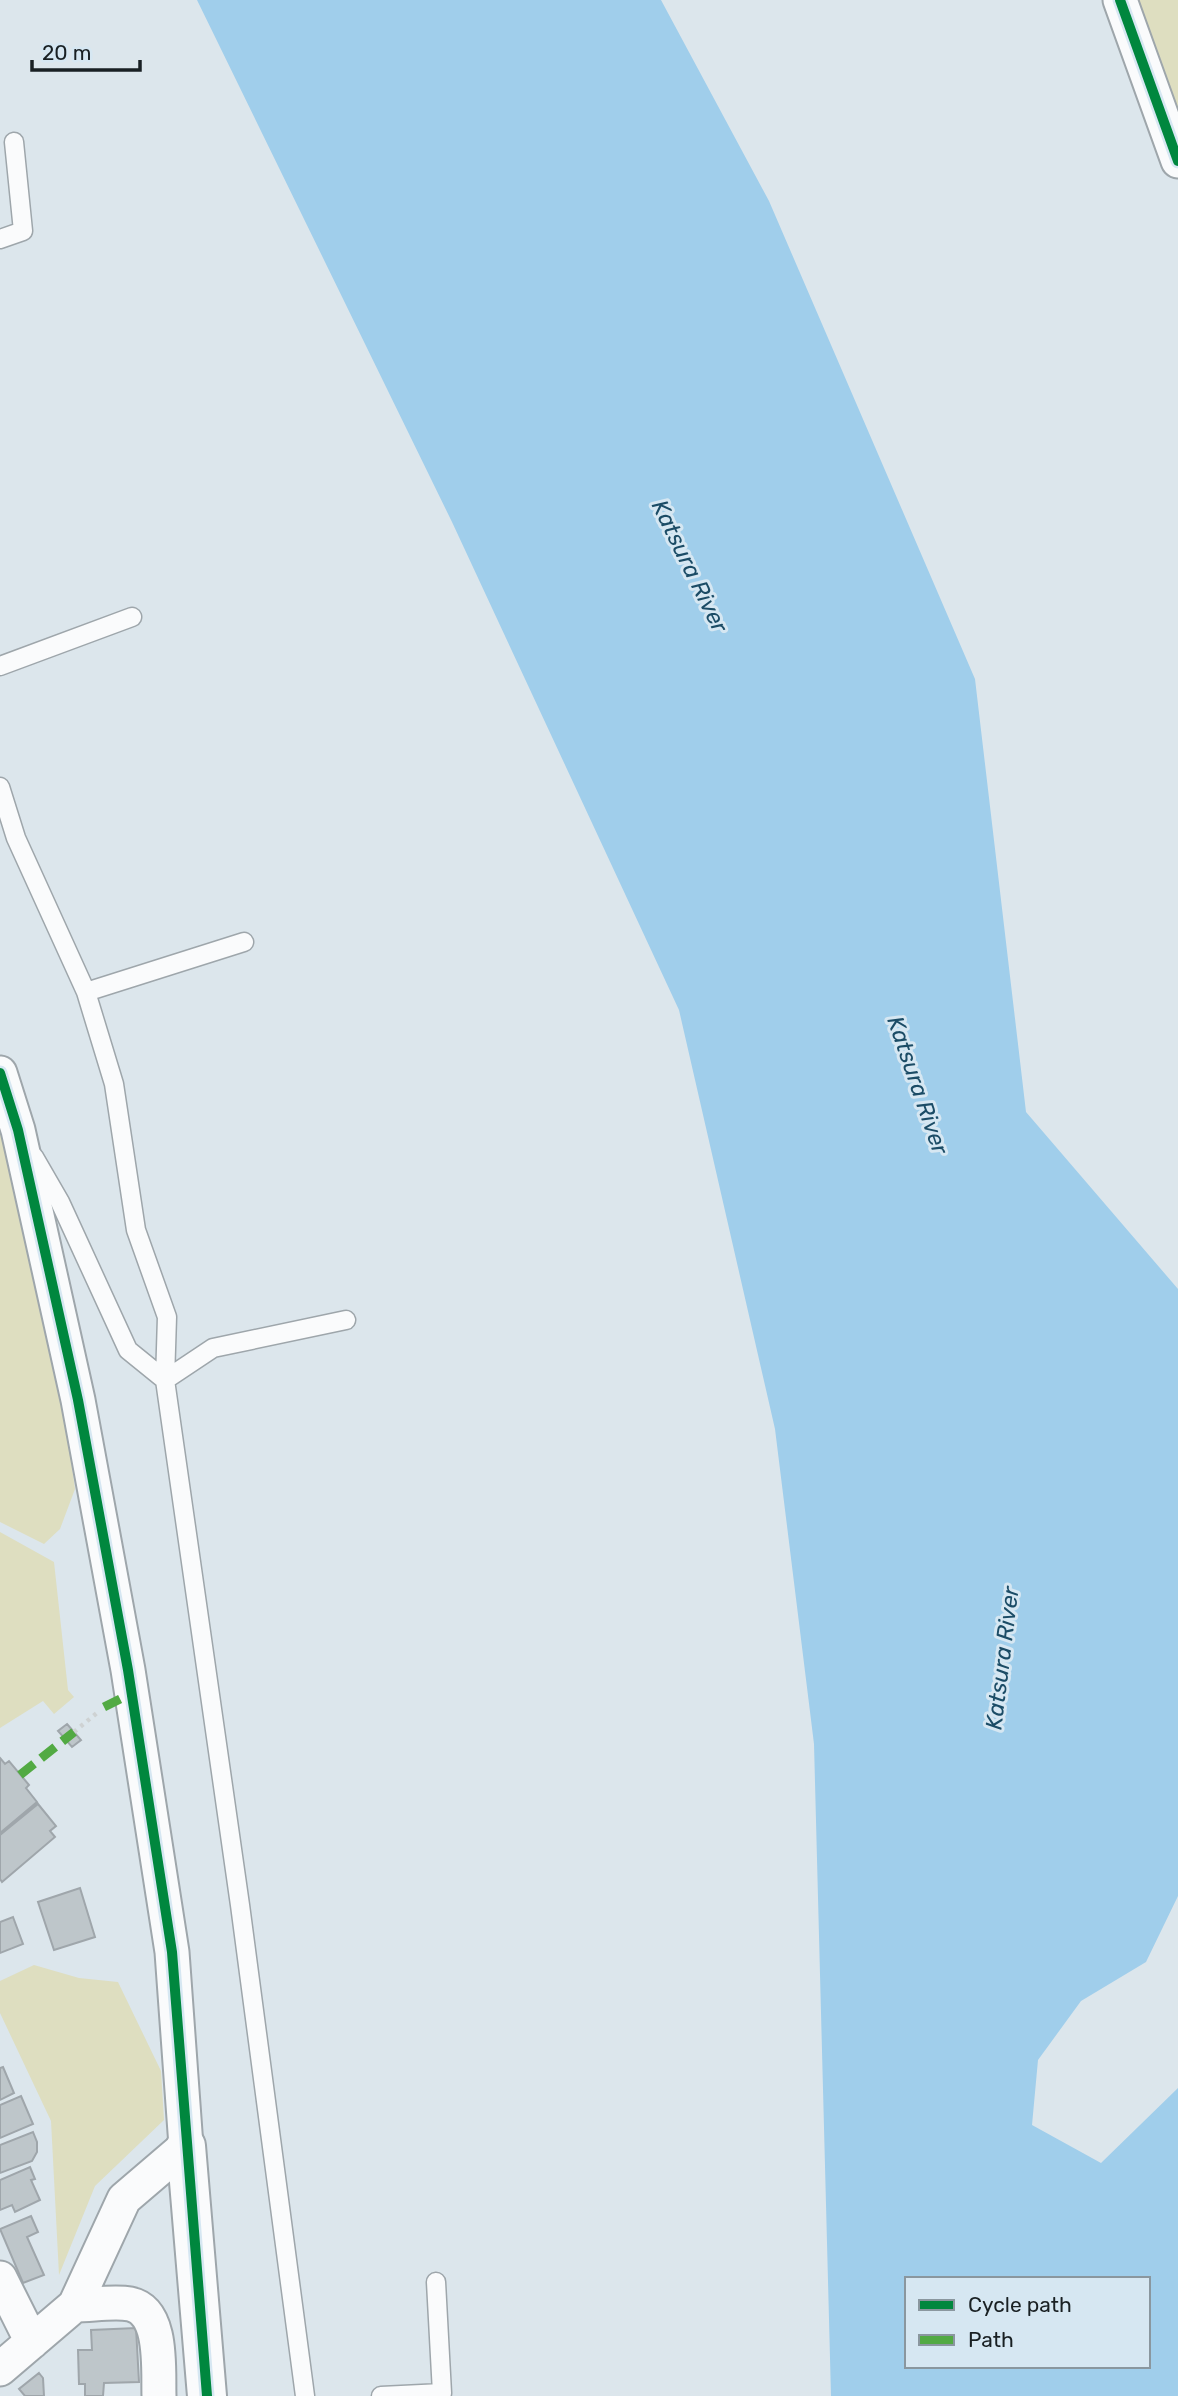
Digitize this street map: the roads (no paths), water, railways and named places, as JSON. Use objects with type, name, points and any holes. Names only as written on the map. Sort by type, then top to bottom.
[{"type":"street","points":[[1120,0],[1178,160]]},
{"type":"street","points":[[0,1073],[18,1130],[78,1400],[128,1670],[172,1952],[206,2396]]},
{"type":"street","points":[[0,2369],[75,2305],[124,2199],[186,2146]]},
{"type":"street","points":[[0,2278],[32,2342]]},
{"type":"street","points":[[75,2305],[131,2304],[145,2312],[156,2334],[159,2396]]},
{"type":"lane","points":[[0,239],[23,231],[14,142]]},
{"type":"lane","points":[[0,666],[132,617]]},
{"type":"lane","points":[[0,787],[16,838],[86,992],[114,1084],[135,1230],[167,1317],[165,1380],[240,1905],[305,2396]]},
{"type":"lane","points":[[86,992],[244,942]]},
{"type":"lane","points":[[18,1130],[60,1202],[128,1350],[165,1380]]},
{"type":"lane","points":[[165,1380],[213,1348],[346,1320]]},
{"type":"lane","points":[[381,2396],[442,2394],[436,2282]]},
{"type":"water","name":"Katsura River","points":[[197,0],[661,0],[769,201],[975,679],[1026,1112],[1178,1289],[1178,1896],[1146,1962],[1081,2001],[1038,2060],[1032,2125],[1101,2163],[1178,2088],[1178,2396],[831,2396],[814,1744],[775,1429],[679,1010],[452,522]]}]
